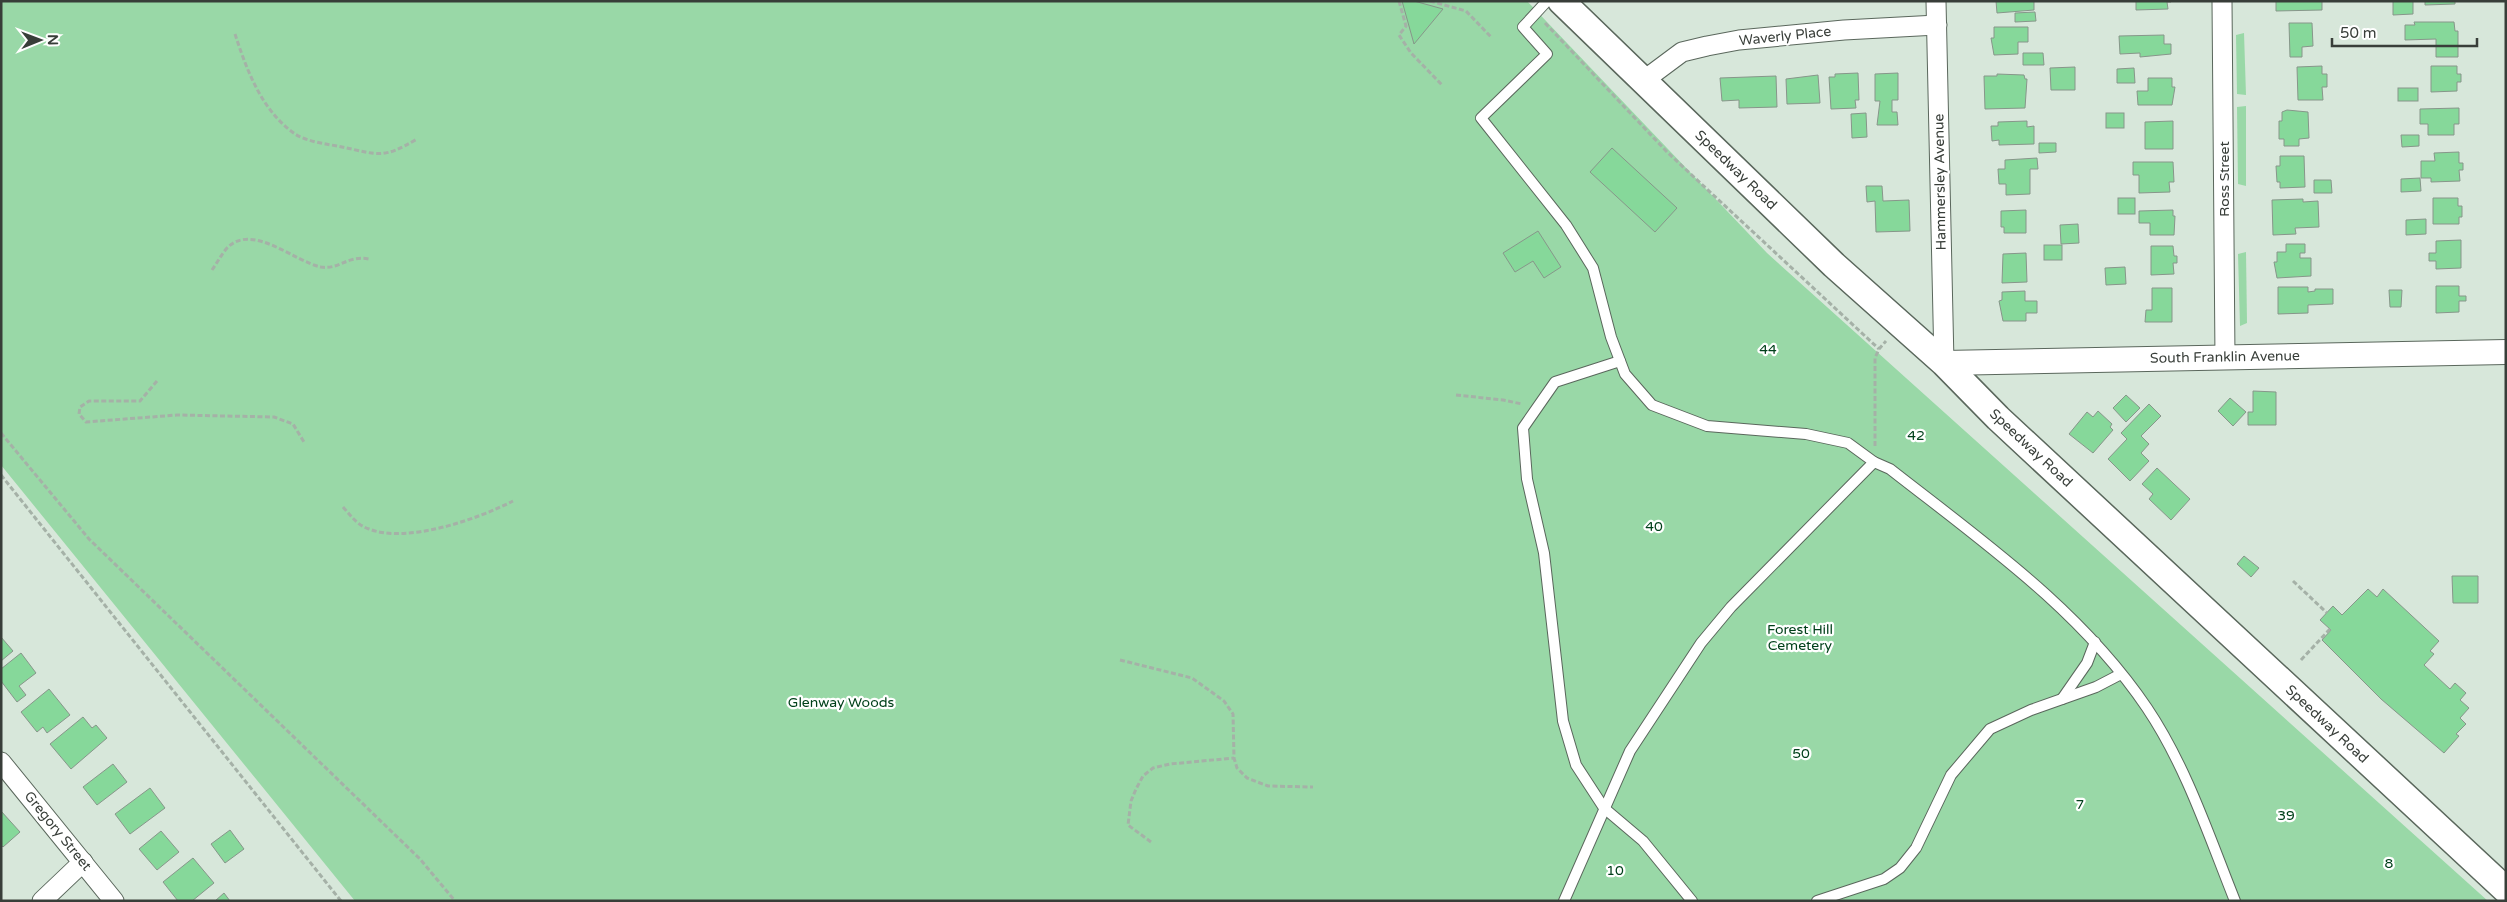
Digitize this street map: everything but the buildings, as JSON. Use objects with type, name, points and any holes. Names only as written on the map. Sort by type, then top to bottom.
[{"type":"main road","name":"Speedway Road","points":[[1561,1],[1834,265],[1944,363],[2005,424],[2506,890]]},
{"type":"street","name":"Hammersley Avenue","points":[[1936,1],[1944,363]]},
{"type":"street","name":"Ross Street","points":[[2222,1],[2225,357]]},
{"type":"street","name":"Waverly Place","points":[[1643,81],[1682,52],[1707,46],[1739,40],[1844,30],[1937,25]]},
{"type":"street","name":"South Franklin Avenue","points":[[1944,363],[2506,352]]},
{"type":"street","name":"Gregory Street","points":[[1,762],[114,901]]},
{"type":"street","points":[[42,901],[83,862]]},
{"type":"lane","points":[[1547,1],[1523,27],[1547,54],[1481,118],[1566,225],[1593,268],[1608,329],[1626,374],[1652,405],[1707,426],[1806,434],[1848,444],[1874,462],[1890,469],[1974,534],[2064,609],[2095,642],[2147,708],[2178,763],[2235,901]]},
{"type":"lane","points":[[1620,361],[1555,382],[1523,428],[1527,479],[1544,553],[1563,721],[1576,765],[1604,808],[1643,841],[1692,901]]},
{"type":"lane","points":[[1564,901],[1630,751],[1701,643],[1744,593],[1874,462]]},
{"type":"lane","points":[[2062,699],[2087,663],[2095,642]]},
{"type":"lane","points":[[1817,901],[1884,879],[1900,868],[1916,848],[1951,775],[1990,730],[2030,710],[2096,687],[2121,674]]},
{"type":"path","points":[[1400,1],[1406,26],[1399,36],[1411,53],[1442,86]]},
{"type":"path","points":[[1430,1],[1466,10],[1491,37]]},
{"type":"path","points":[[1536,13],[1666,152],[1879,350]]},
{"type":"path","points":[[235,34],[247,71],[264,101],[296,134],[377,155],[393,153],[417,138]]},
{"type":"path","points":[[212,270],[228,247],[238,242],[251,240],[277,246],[321,267],[336,266],[356,257],[369,259]]},
{"type":"path","points":[[1874,462],[1875,365],[1879,350],[1888,339]]},
{"type":"path","points":[[157,381],[140,400],[89,401],[80,406],[79,414],[86,422],[177,415],[274,417],[293,424],[304,442]]},
{"type":"path","points":[[1456,396],[1503,400],[1537,408]]},
{"type":"path","points":[[1,433],[89,539],[420,859],[455,901]]},
{"type":"path","points":[[1,475],[341,901]]},
{"type":"path","points":[[344,507],[354,521],[369,530],[387,533],[442,528],[491,512],[513,501]]},
{"type":"path","points":[[2293,580],[2327,613]]},
{"type":"path","points":[[2301,660],[2330,629]]},
{"type":"path","points":[[1120,660],[1192,678],[1224,701],[1232,714],[1234,758],[1237,768],[1248,778],[1259,783],[1291,788],[1313,787]]},
{"type":"path","points":[[1151,842],[1128,825],[1131,801],[1143,776],[1154,768],[1170,764],[1234,758]]},
{"type":"green space","points":[[1,1],[1527,1],[1767,253],[2488,901],[355,901],[1,465]]},
{"type":"green space","points":[[2244,33],[2246,95],[2237,94],[2236,35]]},
{"type":"green space","points":[[2246,106],[2246,186],[2238,184],[2237,107]]},
{"type":"green space","points":[[2246,252],[2247,323],[2240,326],[2238,254]]},
{"type":"park label","name":"44","points":[[1768,349]]},
{"type":"park label","name":"42","points":[[1916,435]]},
{"type":"park label","name":"40","points":[[1654,526]]},
{"type":"park label","name":"Forest Hill Cemetery","points":[[1800,638]]},
{"type":"park label","name":"Glenway Woods","points":[[841,702]]},
{"type":"park label","name":"50","points":[[1801,753]]},
{"type":"park label","name":"7","points":[[2080,804]]},
{"type":"park label","name":"39","points":[[2286,815]]},
{"type":"park label","name":"8","points":[[2389,863]]},
{"type":"park label","name":"10","points":[[1615,870]]}]
